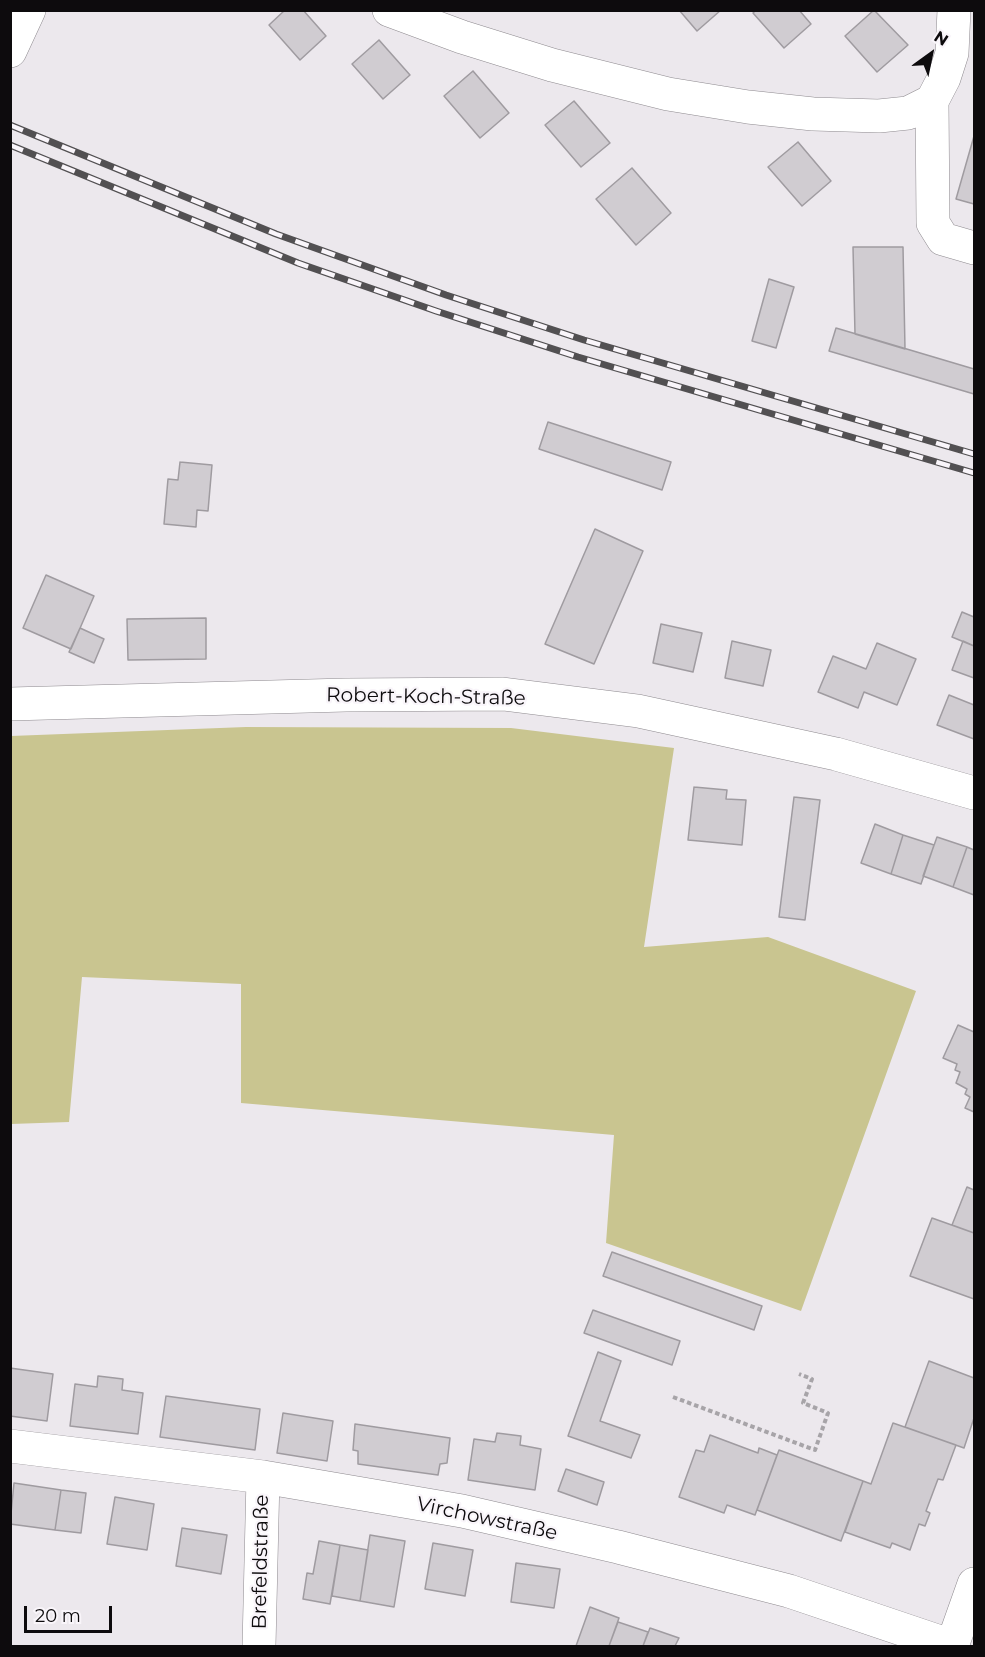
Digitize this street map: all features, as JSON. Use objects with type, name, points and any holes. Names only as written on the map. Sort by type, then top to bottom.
[{"type":"street","points":[[10,51],[29,10]]},
{"type":"street","points":[[389,10],[462,37],[552,65],[668,93],[748,107],[813,114],[879,116],[908,113],[932,101]]},
{"type":"street","points":[[954,10],[952,53],[944,78],[932,101],[933,223],[943,239],[975,248]]},
{"type":"street","name":"Robert-Koch-Straße","points":[[10,704],[346,695],[503,694],[639,711],[836,754],[975,793]]},
{"type":"street","name":"Virchowstraße","points":[[10,1446],[263,1477],[462,1511],[618,1547],[789,1591],[952,1646]]},
{"type":"street","name":"Brefeldstraße","points":[[259,1647],[263,1477]]},
{"type":"street","points":[[952,1646],[975,1584]]},
{"type":"path","points":[[674,1397],[815,1450],[828,1413],[803,1403],[812,1379],[799,1374]]},
{"type":"shaded area","points":[[246,727],[511,728],[674,748],[644,947],[768,937],[916,991],[801,1311],[606,1243],[614,1135],[241,1103],[241,984],[82,977],[69,1122],[11,1124],[11,736]]},
{"type":"building","points":[[285,10],[303,10],[326,36],[300,60],[269,25]]},
{"type":"building","points":[[679,10],[721,10],[697,31]]},
{"type":"building","points":[[756,10],[799,10],[811,24],[784,48],[753,13]]},
{"type":"building","points":[[874,10],[908,45],[877,72],[845,36]]},
{"type":"building","points":[[379,40],[410,75],[383,99],[352,64]]},
{"type":"building","points":[[473,71],[509,113],[480,138],[444,96]]},
{"type":"building","points":[[574,101],[610,143],[581,167],[545,125]]},
{"type":"building","points":[[974,136],[974,204],[956,199]]},
{"type":"building","points":[[798,142],[831,181],[802,206],[768,167]]},
{"type":"building","points":[[632,168],[671,213],[636,245],[596,199]]},
{"type":"building","points":[[853,247],[903,247],[905,349],[855,334]]},
{"type":"building","points":[[769,279],[794,287],[776,348],[752,341]]},
{"type":"building","points":[[836,328],[974,369],[974,394],[829,351]]},
{"type":"building","points":[[548,422],[671,462],[662,490],[539,449]]},
{"type":"building","points":[[180,462],[212,465],[208,511],[197,510],[196,527],[164,524],[168,479],[178,480]]},
{"type":"building","points":[[595,529],[643,551],[594,664],[545,644]]},
{"type":"building","points":[[46,575],[94,596],[71,649],[23,628]]},
{"type":"building","points":[[962,612],[974,617],[974,646],[952,637]]},
{"type":"building","points":[[206,618],[206,659],[128,660],[127,619]]},
{"type":"building","points":[[661,624],[702,633],[693,672],[653,663]]},
{"type":"building","points":[[80,628],[104,639],[94,663],[69,652]]},
{"type":"building","points":[[732,641],[771,650],[763,686],[725,678]]},
{"type":"building","points":[[963,641],[974,646],[974,678],[952,670]]},
{"type":"building","points":[[877,643],[916,659],[897,705],[864,692],[858,708],[818,692],[833,656],[866,669]]},
{"type":"building","points":[[949,695],[974,705],[974,739],[937,725]]},
{"type":"building","points":[[694,787],[727,790],[726,799],[746,800],[742,845],[688,840]]},
{"type":"building","points":[[794,797],[820,800],[805,920],[779,917]]},
{"type":"building","points":[[875,824],[903,835],[891,874],[861,863]]},
{"type":"building","points":[[903,835],[934,845],[921,884],[891,874]]},
{"type":"building","points":[[937,837],[967,847],[953,887],[923,876]]},
{"type":"building","points":[[967,847],[974,850],[974,895],[953,887]]},
{"type":"building","points":[[958,1025],[974,1032],[974,1112],[965,1108],[970,1097],[965,1094],[967,1089],[956,1083],[960,1072],[955,1070],[957,1064],[943,1058]]},
{"type":"building","points":[[967,1187],[974,1190],[974,1233],[952,1225]]},
{"type":"building","points":[[932,1218],[974,1233],[974,1299],[910,1276]]},
{"type":"building","points":[[612,1252],[762,1306],[754,1330],[603,1276]]},
{"type":"building","points":[[593,1310],[680,1341],[672,1365],[584,1333]]},
{"type":"building","points":[[598,1352],[621,1361],[600,1421],[640,1435],[631,1458],[568,1436]]},
{"type":"building","points":[[929,1361],[974,1378],[974,1418],[964,1448],[905,1427]]},
{"type":"building","points":[[10,1368],[53,1374],[47,1421],[10,1416]]},
{"type":"building","points":[[98,1376],[123,1379],[122,1390],[143,1393],[138,1434],[70,1426],[75,1384],[97,1387]]},
{"type":"building","points":[[166,1396],[260,1409],[255,1450],[160,1437]]},
{"type":"building","points":[[283,1413],[333,1421],[327,1461],[277,1453]]},
{"type":"building","points":[[893,1423],[956,1445],[943,1480],[938,1479],[926,1511],[930,1513],[925,1526],[919,1524],[910,1550],[892,1543],[890,1548],[845,1532],[863,1481],[871,1484]]},
{"type":"building","points":[[355,1424],[450,1438],[447,1463],[440,1464],[438,1475],[358,1464],[358,1451],[353,1450]]},
{"type":"building","points":[[497,1433],[521,1436],[520,1445],[541,1449],[535,1490],[468,1480],[474,1439],[495,1442]]},
{"type":"building","points":[[710,1435],[758,1453],[759,1448],[777,1455],[755,1515],[727,1505],[724,1513],[679,1497],[696,1450],[704,1452]]},
{"type":"building","points":[[779,1450],[863,1481],[841,1541],[757,1510]]},
{"type":"building","points":[[566,1469],[604,1482],[597,1505],[558,1491]]},
{"type":"building","points":[[14,1483],[61,1490],[55,1530],[10,1524]]},
{"type":"building","points":[[61,1490],[86,1493],[81,1533],[55,1530]]},
{"type":"building","points":[[115,1497],[154,1504],[147,1550],[107,1544]]},
{"type":"building","points":[[182,1528],[227,1535],[221,1574],[176,1566]]},
{"type":"building","points":[[370,1535],[405,1541],[394,1607],[360,1601]]},
{"type":"building","points":[[319,1541],[340,1545],[330,1604],[303,1599],[307,1573],[313,1574]]},
{"type":"building","points":[[433,1543],[473,1550],[465,1596],[425,1589]]},
{"type":"building","points":[[340,1545],[368,1550],[360,1601],[332,1596]]},
{"type":"building","points":[[516,1563],[560,1569],[554,1608],[511,1602]]},
{"type":"building","points":[[590,1607],[619,1618],[609,1646],[576,1646]]},
{"type":"building","points":[[618,1622],[648,1632],[643,1646],[609,1646]]},
{"type":"building","points":[[650,1628],[679,1638],[675,1646],[643,1646]]},
{"type":"railway","points":[[10,125],[276,234],[446,295],[584,340],[974,454]]},
{"type":"railway","points":[[10,145],[298,263],[436,311],[578,357],[974,473]]}]
